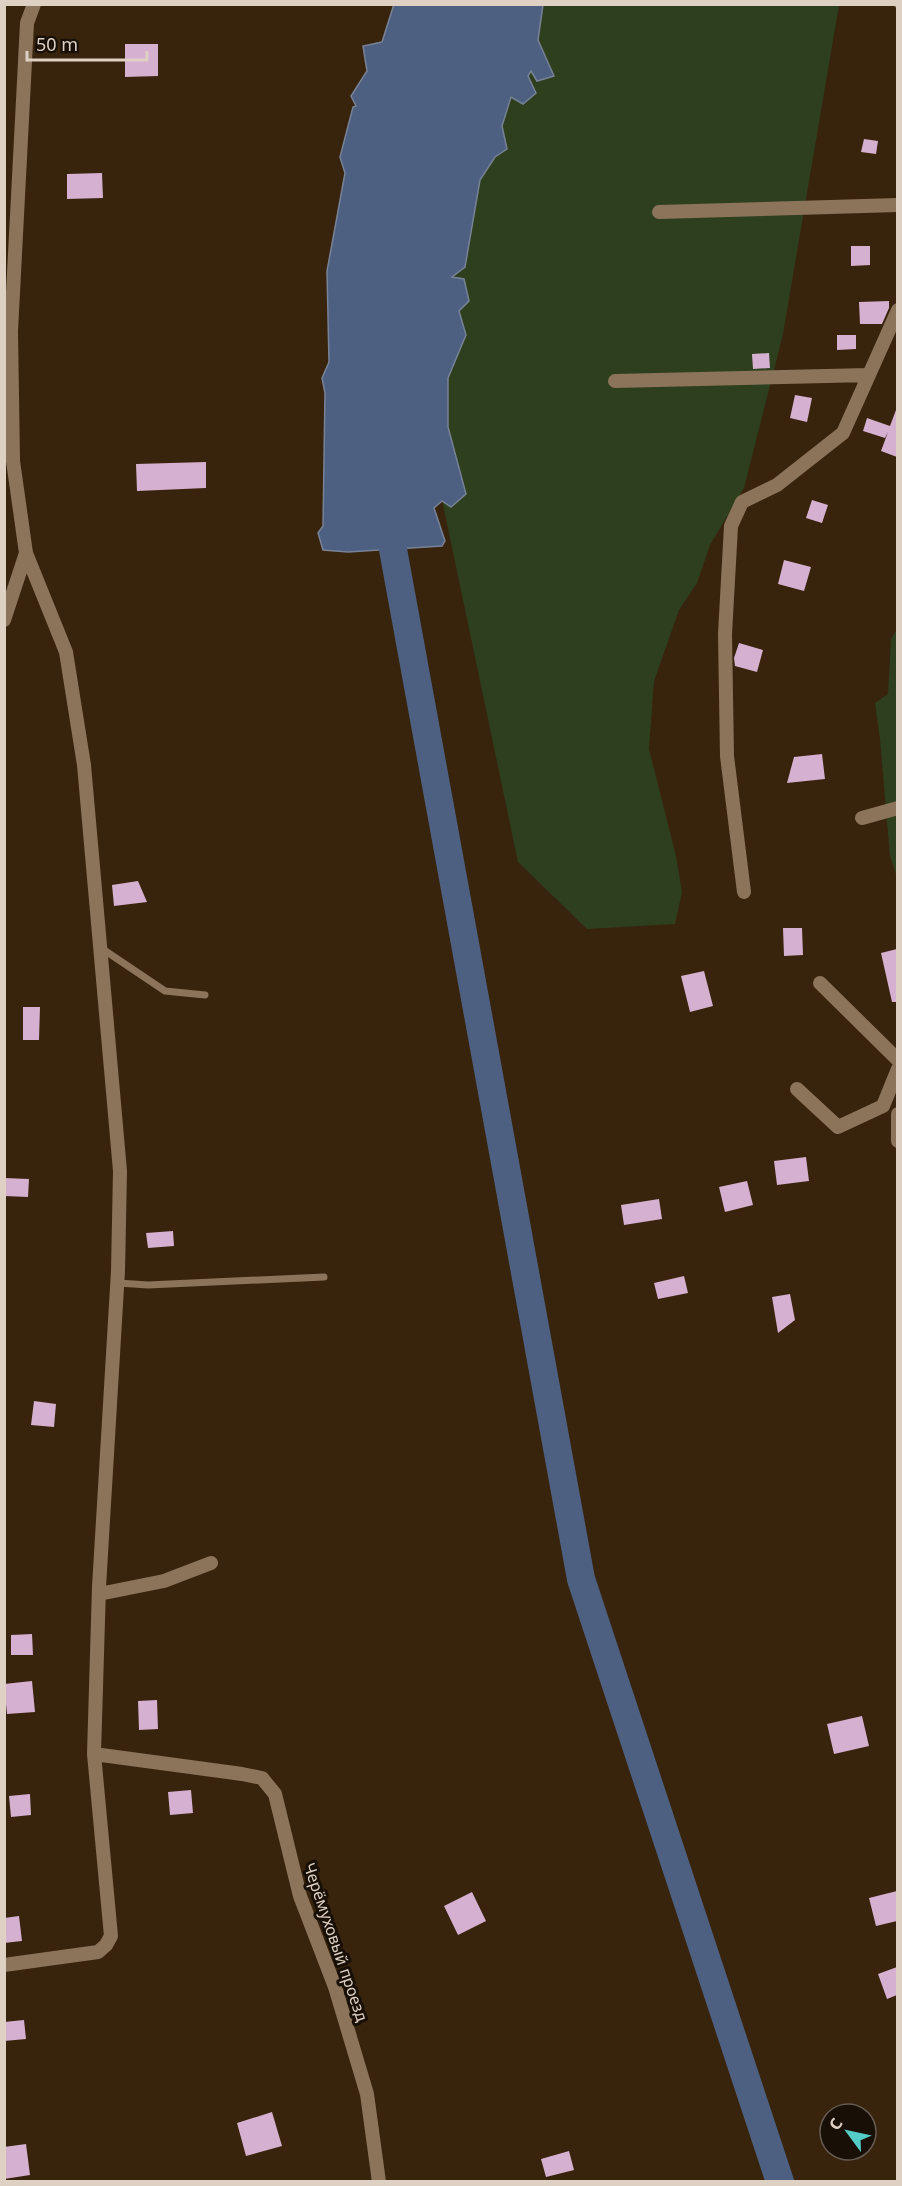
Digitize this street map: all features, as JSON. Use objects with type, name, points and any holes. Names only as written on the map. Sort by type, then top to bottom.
[{"type":"street","points":[[4,1965],[98,1952],[106,1946],[111,1936],[94,1754],[99,1594],[118,1283],[120,1171],[84,765],[66,652],[26,553],[13,461],[8,332],[27,23],[34,4]]},
{"type":"street","points":[[659,212],[897,205]]},
{"type":"street","points":[[744,892],[727,756],[724,634],[731,526],[742,502],[777,485],[843,433],[897,310]]},
{"type":"street","points":[[615,381],[869,375]]},
{"type":"street","points":[[4,620],[26,553]]},
{"type":"street","points":[[862,819],[897,808]]},
{"type":"street","points":[[820,983],[897,1060]]},
{"type":"street","points":[[797,1089],[838,1128],[883,1106],[897,1069]]},
{"type":"street","points":[[897,1114],[897,1141]]},
{"type":"street","points":[[99,1594],[164,1581],[211,1563]]},
{"type":"street","name":"Черёмуховый проезд","points":[[94,1754],[262,1778],[276,1794],[300,1896],[335,1987],[367,2094],[379,2181]]},
{"type":"lane","points":[[100,947],[165,991],[205,995]]},
{"type":"lane","points":[[118,1283],[148,1285],[324,1277]]},
{"type":"green space","points":[[521,5],[839,5],[783,334],[744,488],[710,545],[697,583],[679,610],[654,681],[649,749],[676,856],[682,892],[675,924],[587,929],[518,862],[415,371]]},
{"type":"green space","points":[[897,629],[897,877],[890,856],[875,703],[888,694],[891,639]]},
{"type":"water","points":[[394,4],[543,5],[538,40],[554,76],[537,81],[531,71],[528,76],[536,93],[523,104],[511,97],[502,126],[507,149],[495,157],[480,180],[465,267],[452,277],[464,279],[469,301],[459,311],[466,335],[448,378],[448,427],[466,494],[451,507],[442,501],[434,508],[445,541],[442,546],[348,552],[323,550],[318,533],[323,526],[325,393],[322,378],[329,362],[327,271],[345,173],[340,157],[353,107],[356,106],[351,96],[367,71],[363,46],[382,42]]},
{"type":"building","points":[[125,44],[158,44],[158,76],[125,77]]},
{"type":"building","points":[[864,139],[878,141],[876,154],[861,152]]},
{"type":"building","points":[[102,173],[103,198],[67,199],[67,174]]},
{"type":"building","points":[[851,246],[870,246],[870,265],[851,266]]},
{"type":"building","points":[[889,301],[889,308],[882,324],[860,324],[859,302]]},
{"type":"building","points":[[837,335],[856,335],[856,349],[837,350]]},
{"type":"building","points":[[769,353],[770,368],[753,369],[752,354]]},
{"type":"building","points":[[795,395],[812,398],[807,422],[790,418]]},
{"type":"building","points":[[896,410],[897,457],[881,451],[888,432],[885,438],[863,431],[867,418],[890,426]]},
{"type":"building","points":[[206,462],[206,488],[137,491],[136,464]]},
{"type":"building","points":[[812,500],[828,505],[822,523],[806,518]]},
{"type":"building","points":[[784,560],[811,567],[804,591],[778,584]]},
{"type":"building","points":[[739,643],[763,650],[757,672],[735,666],[734,658]]},
{"type":"building","points":[[822,754],[825,779],[787,783],[794,757]]},
{"type":"building","points":[[138,881],[147,902],[114,906],[112,885]]},
{"type":"building","points":[[783,928],[802,928],[803,955],[784,956]]},
{"type":"building","points":[[897,949],[897,1002],[892,1002],[881,953]]},
{"type":"building","points":[[704,971],[713,1006],[690,1012],[681,976]]},
{"type":"building","points":[[23,1007],[40,1007],[39,1040],[23,1040]]},
{"type":"building","points":[[806,1157],[809,1181],[777,1185],[774,1161]]},
{"type":"building","points":[[4,1178],[29,1179],[28,1197],[4,1196]]},
{"type":"building","points":[[747,1181],[753,1205],[725,1212],[719,1187]]},
{"type":"building","points":[[659,1199],[662,1219],[624,1225],[621,1205]]},
{"type":"building","points":[[173,1231],[174,1246],[148,1248],[146,1233]]},
{"type":"building","points":[[684,1276],[688,1293],[658,1299],[654,1283]]},
{"type":"building","points":[[790,1294],[795,1320],[778,1333],[772,1297]]},
{"type":"building","points":[[34,1401],[56,1404],[54,1427],[31,1425]]},
{"type":"building","points":[[32,1634],[33,1655],[11,1655],[11,1635]]},
{"type":"building","points":[[32,1681],[35,1712],[7,1714],[4,1684]]},
{"type":"building","points":[[157,1700],[158,1729],[139,1730],[138,1701]]},
{"type":"building","points":[[862,1716],[869,1746],[834,1754],[827,1724]]},
{"type":"building","points":[[191,1790],[193,1813],[170,1815],[168,1792]]},
{"type":"building","points":[[30,1794],[31,1815],[11,1817],[9,1796]]},
{"type":"building","points":[[897,1891],[897,1921],[876,1926],[869,1898]]},
{"type":"building","points":[[472,1892],[486,1921],[458,1935],[444,1906]]},
{"type":"building","points":[[19,1916],[22,1941],[4,1943],[4,1918]]},
{"type":"building","points":[[897,1967],[897,1995],[887,1999],[878,1974]]},
{"type":"building","points":[[24,2020],[26,2039],[4,2041],[4,2022]]},
{"type":"building","points":[[272,2112],[282,2146],[246,2156],[237,2123]]},
{"type":"building","points":[[26,2144],[30,2175],[4,2179],[4,2147]]},
{"type":"building","points":[[569,2151],[574,2170],[546,2177],[541,2159]]},
{"type":"waterway","points":[[386,511],[581,1579],[780,2182]]}]
